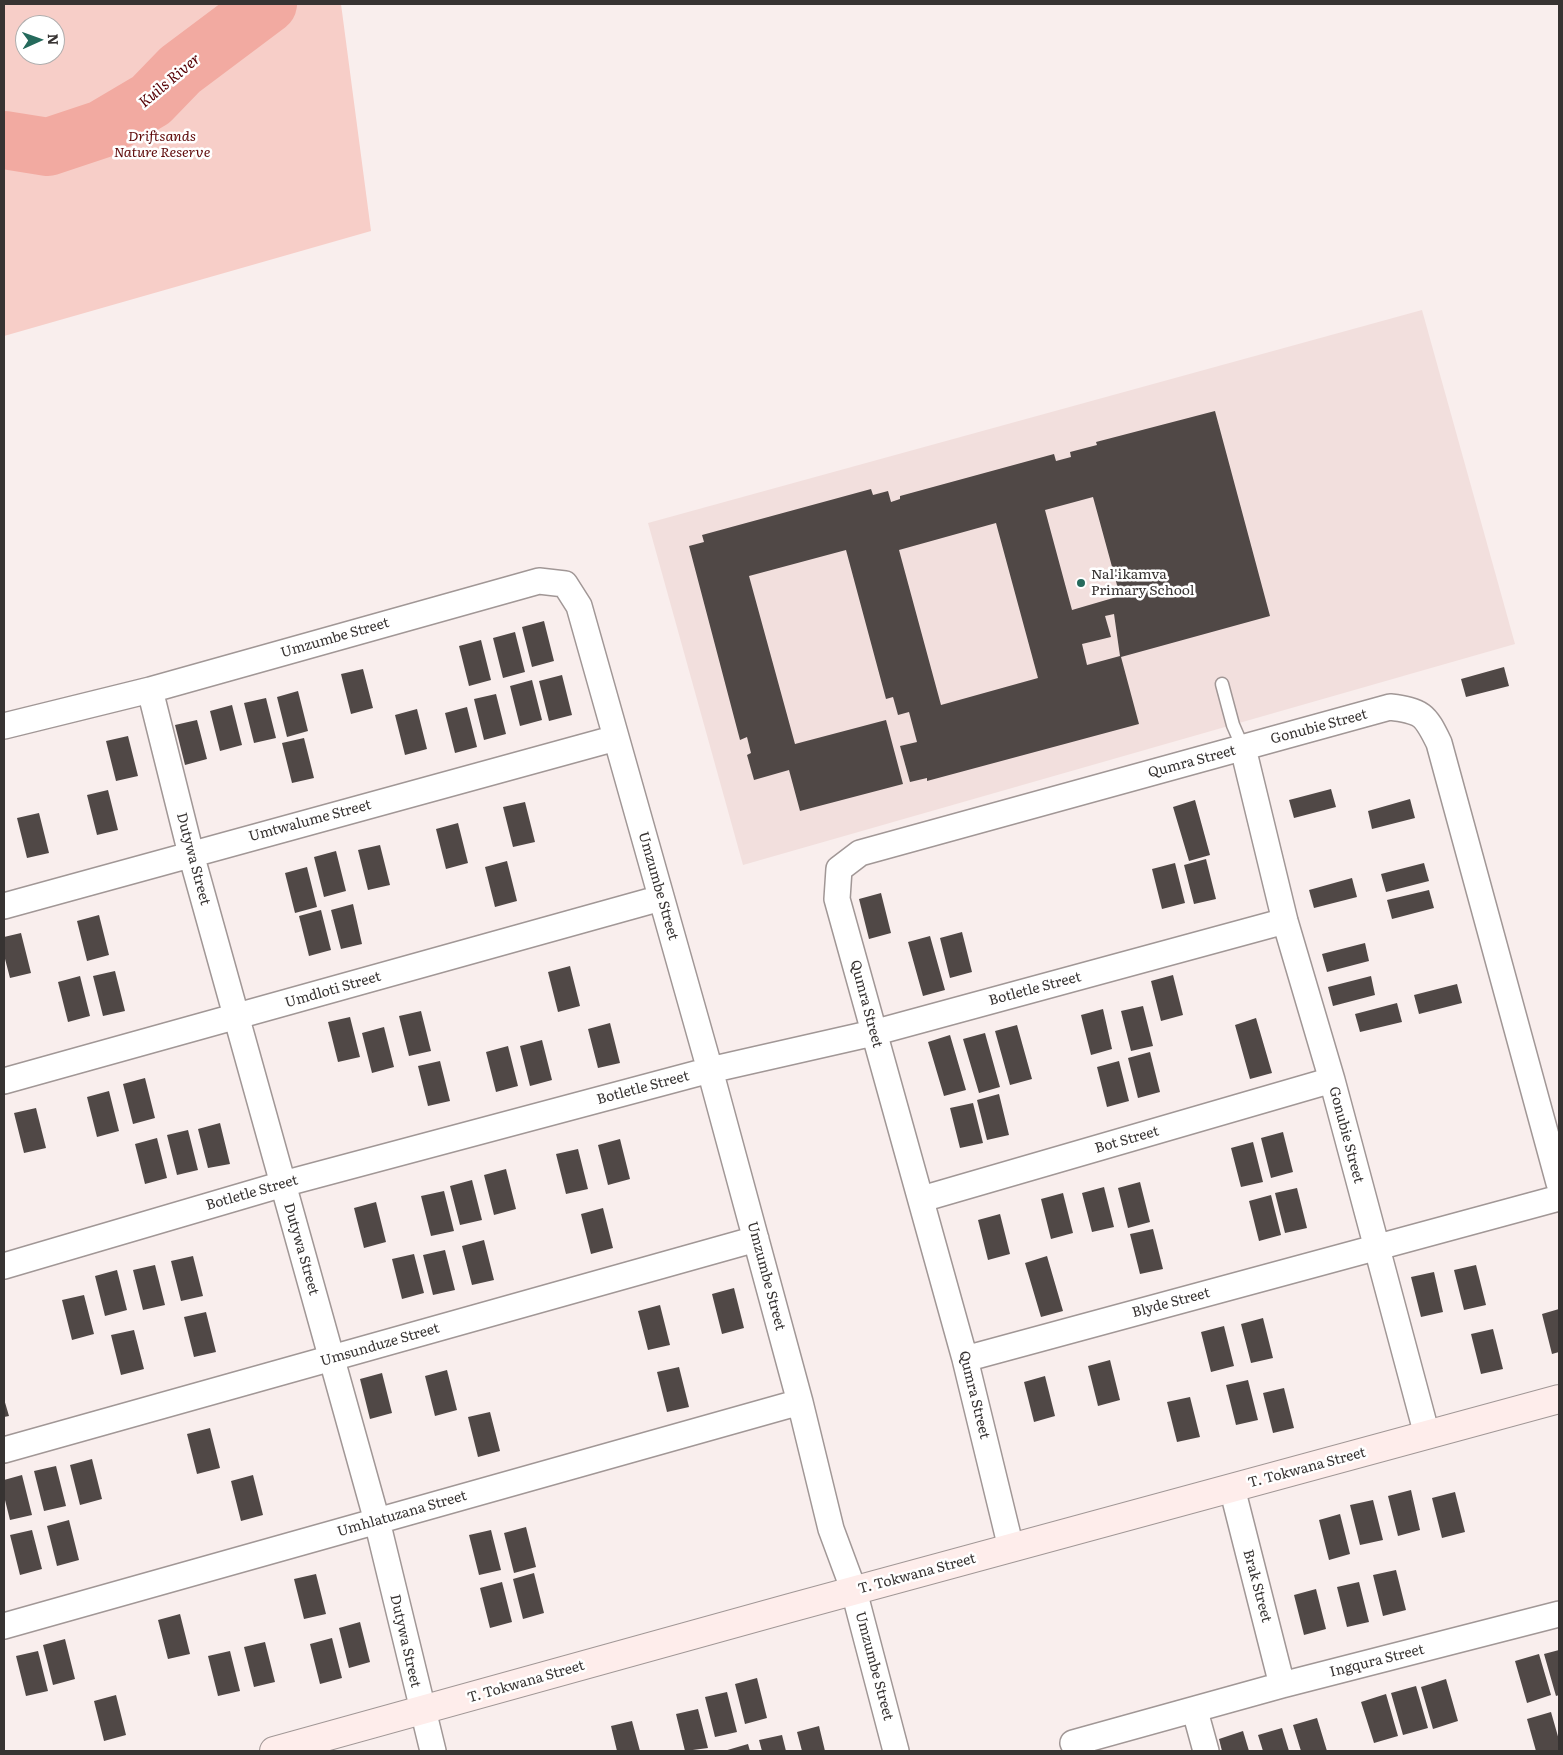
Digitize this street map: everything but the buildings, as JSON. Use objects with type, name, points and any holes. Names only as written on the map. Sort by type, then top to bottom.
[{"type":"street","name":"Umzumbe Street","points":[[4,726],[150,690],[540,581],[565,584],[578,606],[616,738],[756,1239],[800,1402],[830,1529],[854,1591],[896,1751]]},
{"type":"street","name":"Dutywa Street","points":[[150,690],[191,854],[377,1521],[433,1751]]},
{"type":"street","name":"Gonubie Street","points":[[1427,1435],[1332,1080],[1285,921],[1243,748],[1390,707],[1412,710],[1428,720],[1439,743],[1559,1183]]},
{"type":"street","name":"Umtwalume Street","points":[[4,906],[616,738]]},
{"type":"street","name":"Qumra Street","points":[[1011,1548],[965,1359],[837,899],[839,869],[860,853],[1243,748]]},
{"type":"street","name":"Umdloti Street","points":[[4,1080],[661,898]]},
{"type":"street","name":"Botletle Street","points":[[4,1266],[283,1184],[710,1070],[873,1033],[1285,921]]},
{"type":"street","name":"Bot Street","points":[[922,1199],[1332,1080]]},
{"type":"street","points":[[1376,1247],[1559,1198]]},
{"type":"street","name":"Umsunduze Street","points":[[4,1450],[756,1239]]},
{"type":"street","name":"Blyde Street","points":[[965,1359],[1376,1247]]},
{"type":"street","name":"T. Tokwana Street","points":[[274,1751],[422,1712],[854,1591],[1559,1398]]},
{"type":"street","name":"Umhlatuzana Street","points":[[4,1626],[800,1402]]},
{"type":"street","name":"Brak Street","points":[[1232,1488],[1282,1685]]},
{"type":"street","name":"Ingqura Street","points":[[1073,1743],[1195,1711],[1282,1685],[1559,1614]]},
{"type":"street","points":[[1195,1711],[1206,1751]]},
{"type":"lane","points":[[1222,684],[1233,725],[1243,748]]},
{"type":"shaded area","name":"Nal'ikamva Primary School","points":[[1422,310],[1515,644],[743,865],[648,523]]},
{"type":"green space","name":"Driftsands Nature Reserve","points":[[4,4],[341,4],[371,231],[4,336]]},
{"type":"waterway","name":"Kuils River","points":[[4,140],[48,147],[102,129],[151,100],[180,70],[268,4]]},
{"type":"place","name":"Nal'ikamva Primary School","points":[[1081,583]]}]
